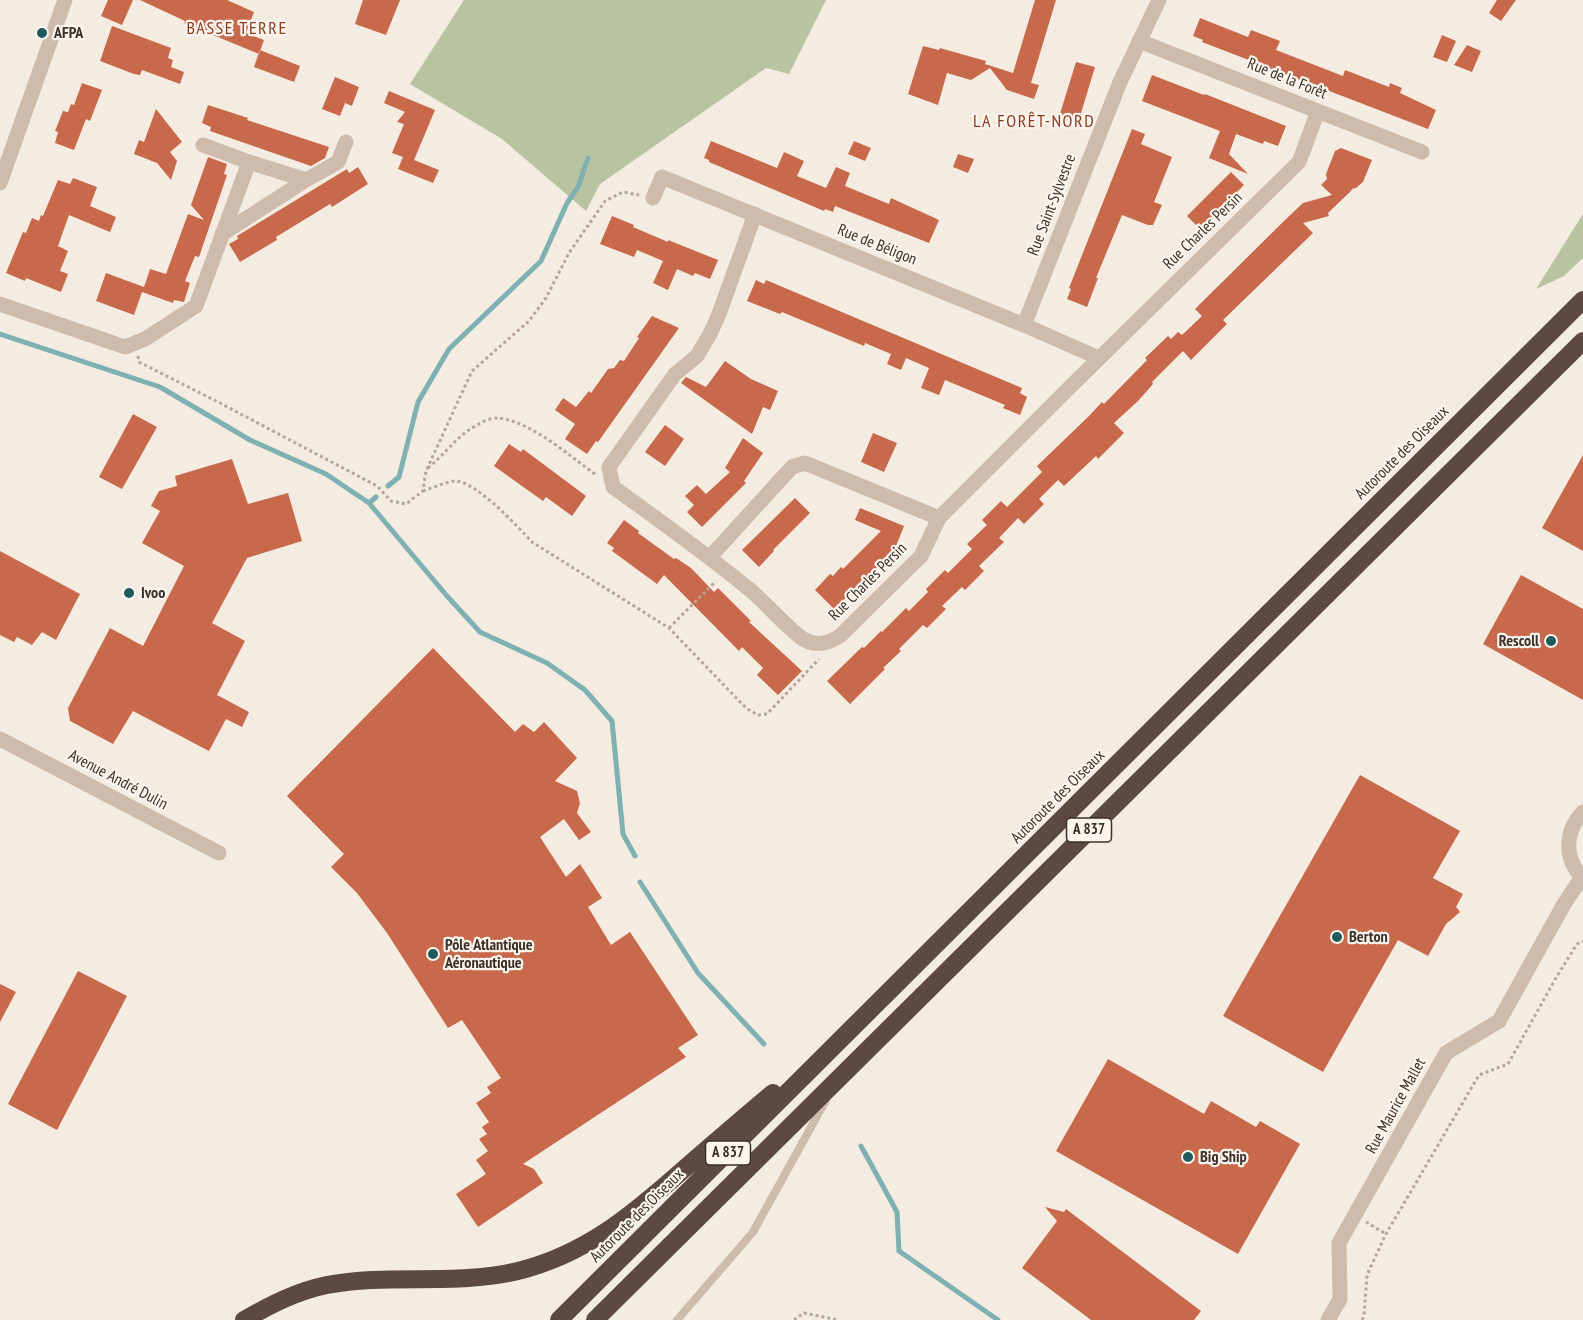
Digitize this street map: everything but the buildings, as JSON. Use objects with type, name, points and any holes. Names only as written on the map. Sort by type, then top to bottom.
[{"type":"highway","name":"Autoroute des Oiseaux","points":[[559,1320],[1583,300]]},
{"type":"highway","name":"A 837","points":[[595,1320],[1583,341]]},
{"type":"highway","points":[[244,1320],[300,1292],[328,1285],[361,1281],[487,1277],[518,1271],[569,1253],[595,1240],[625,1220],[897,985]]},
{"type":"street","points":[[0,183],[65,0]]},
{"type":"street","name":"Rue Saint-Sylvestre","points":[[1024,325],[1120,82],[1159,0]]},
{"type":"street","name":"Rue de la Forêt","points":[[1139,41],[1422,152]]},
{"type":"street","name":"Rue Charles Persin","points":[[613,487],[727,570],[804,639],[815,643],[831,642],[841,635],[921,556],[939,518],[1299,162],[1318,111]]},
{"type":"street","points":[[222,234],[338,162],[346,142]]},
{"type":"street","points":[[203,145],[306,180]]},
{"type":"street","points":[[0,304],[125,346],[146,339],[196,306],[249,162]]},
{"type":"street","name":"Rue de Béligon","points":[[653,198],[662,177],[1099,358]]},
{"type":"street","points":[[613,487],[609,467],[675,374],[697,356],[710,334],[755,214]]},
{"type":"street","points":[[710,557],[792,467],[805,463],[939,518]]},
{"type":"street","name":"Avenue André Dulin","points":[[0,738],[219,853]]},
{"type":"street","points":[[1582,878],[1572,864],[1568,847],[1571,829],[1583,812]]},
{"type":"street","name":"Rue Maurice Mallet","points":[[1328,1320],[1340,1299],[1339,1242],[1446,1053],[1499,1021],[1564,904],[1582,878]]},
{"type":"lane","points":[[677,1320],[753,1232],[836,1081]]},
{"type":"path","points":[[423,491],[426,471],[472,371],[529,321],[541,306],[569,254],[605,201],[622,192],[653,198]]},
{"type":"path","points":[[134,343],[139,362],[377,486],[391,501],[406,504],[423,491],[456,481],[477,490],[514,522],[532,542],[669,628],[746,708],[758,715],[767,714],[818,661],[824,643]]},
{"type":"path","points":[[426,471],[467,431],[487,420],[497,418],[534,431],[613,487]]},
{"type":"path","points":[[669,628],[727,570]]},
{"type":"path","points":[[1362,1320],[1367,1275],[1386,1234],[1479,1075],[1508,1064],[1576,944],[1583,941]]},
{"type":"path","points":[[1355,1215],[1386,1234]]},
{"type":"path","points":[[794,1320],[804,1313],[838,1320]]},
{"type":"green space","points":[[464,0],[826,0],[789,74],[766,68],[600,184],[586,211],[502,139],[410,84]]},
{"type":"green space","points":[[1583,214],[1583,258],[1564,276],[1536,289]]},
{"type":"waterway","points":[[388,486],[399,477],[418,402],[449,349],[541,261],[567,203],[578,187],[588,158]]},
{"type":"waterway","points":[[0,334],[160,387],[250,440],[326,474],[369,503],[376,497]]},
{"type":"waterway","points":[[369,503],[480,632],[547,663],[585,690],[612,721],[623,834],[635,856]]},
{"type":"waterway","points":[[640,882],[698,973],[764,1044]]},
{"type":"waterway","points":[[861,1146],[897,1212],[899,1251],[998,1320]]},
{"type":"place","name":"AFPA","points":[[42,33]]},
{"type":"place","name":"Ivoo","points":[[129,593]]},
{"type":"place","name":"Rescoll","points":[[1551,641]]},
{"type":"place","name":"Berton","points":[[1337,937]]},
{"type":"place","name":"Pôle Atlantique Aéronautique","points":[[433,954]]},
{"type":"place","name":"Big Ship","points":[[1188,1157]]},
{"type":"district","name":"BASSE TERRE","points":[[237,29]]},
{"type":"district","name":"LA FORÊT-NORD","points":[[1034,122]]}]
